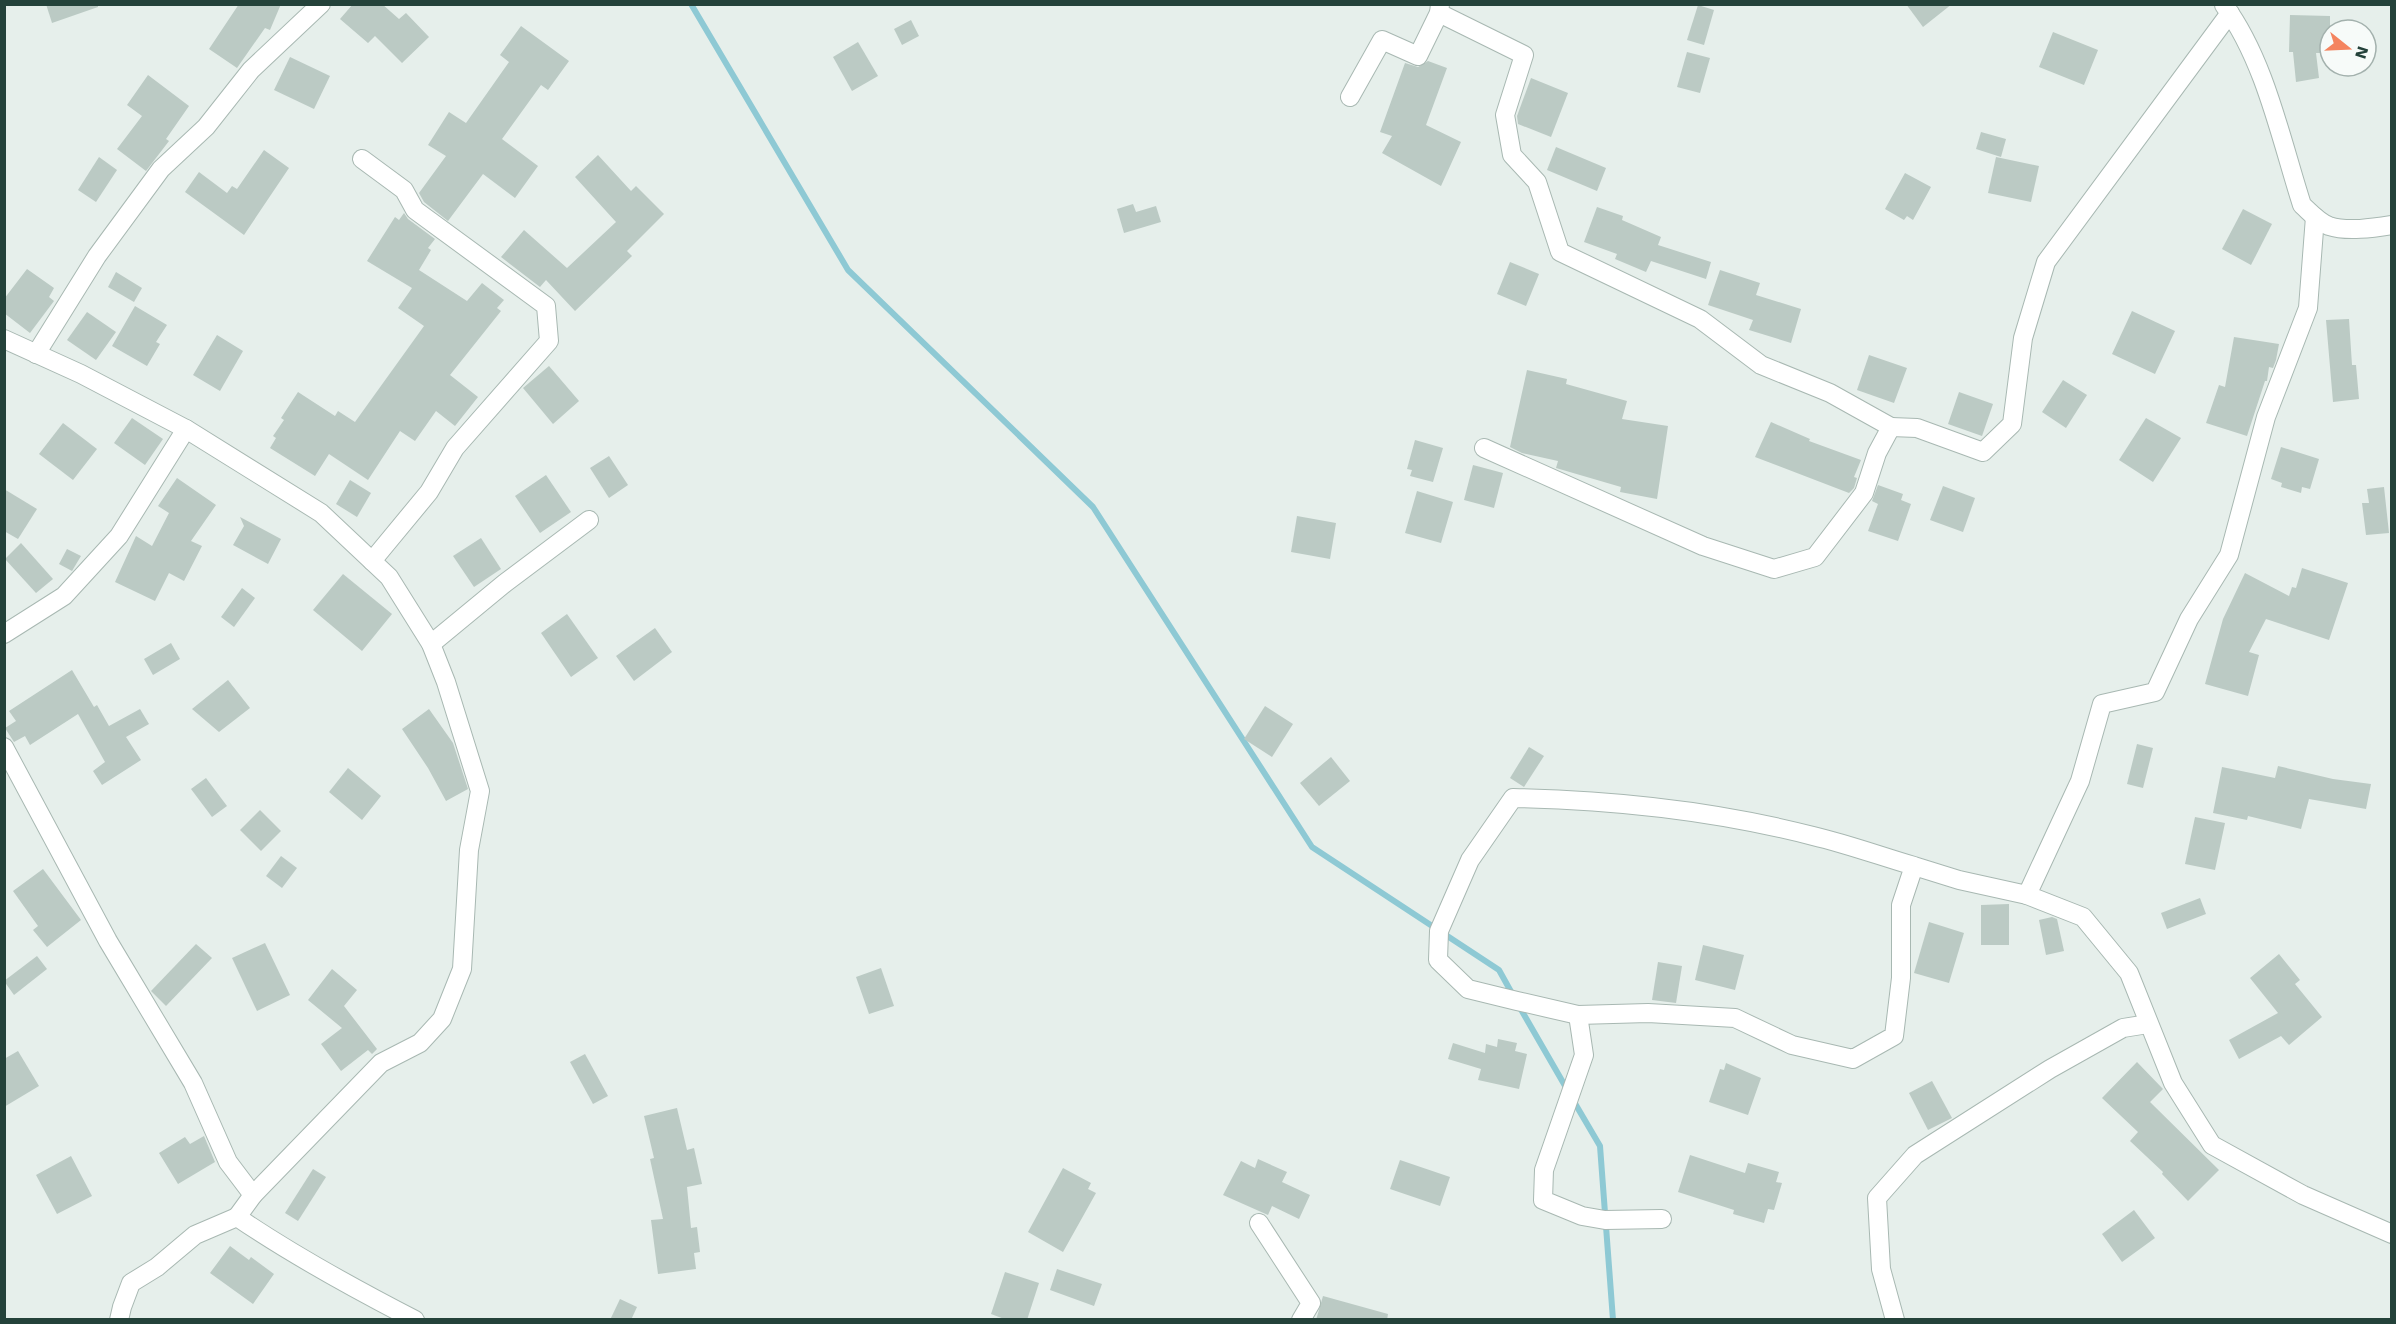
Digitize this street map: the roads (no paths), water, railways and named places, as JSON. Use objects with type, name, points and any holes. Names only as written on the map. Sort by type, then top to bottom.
[{"type":"street","points":[[36,354],[97,256],[161,168],[206,127],[251,70],[321,4]]},
{"type":"street","points":[[1350,97],[1382,40],[1418,56],[1439,9],[1524,55],[1505,115],[1512,155],[1537,182],[1560,252],[1700,319],[1761,365],[1830,393],[1891,427],[1917,428],[1983,452],[2012,424],[2023,338],[2046,262],[2227,9],[2236,21],[2253,57],[2302,205],[2328,226],[2373,228],[2391,225]]},
{"type":"street","points":[[362,159],[404,190],[415,210],[546,306],[549,341],[455,448],[429,492],[372,561]]},
{"type":"street","points":[[2026,895],[2080,781],[2102,704],[2155,692],[2189,619],[2229,555],[2266,417],[2308,308],[2315,217]]},
{"type":"street","points":[[4,339],[81,374],[186,429],[321,513],[389,577],[431,644],[446,682],[480,791],[469,850],[462,969],[442,1019],[420,1043],[381,1063],[253,1195],[237,1216],[195,1235],[157,1267],[131,1283],[119,1320]]},
{"type":"street","points":[[1484,448],[1703,546],[1774,569],[1815,558],[1864,493],[1877,453],[1891,427]]},
{"type":"street","points":[[4,634],[64,596],[119,536],[186,429]]},
{"type":"street","points":[[431,644],[589,520]]},
{"type":"street","points":[[4,747],[108,941],[193,1083],[228,1162],[253,1195]]},
{"type":"street","points":[[1914,866],[1901,905],[1901,978],[1894,1036],[1853,1059],[1792,1045],[1735,1018],[1648,1013],[1578,1015],[1468,989],[1438,960],[1439,931],[1470,860],[1513,798],[1585,800],[1715,817],[1813,836],[1914,866],[1959,880],[2026,895],[2083,917],[2129,973],[2173,1083],[2212,1145],[2302,1195],[2391,1234]]},
{"type":"street","points":[[1578,1015],[1584,1055],[1544,1170],[1543,1200],[1582,1216],[1605,1220],[1662,1220]]},
{"type":"street","points":[[1895,1320],[1881,1269],[1877,1198],[1915,1155],[2050,1069],[2123,1028],[2148,1024]]},
{"type":"street","points":[[237,1216],[279,1245],[339,1281],[415,1320]]},
{"type":"street","points":[[1258,1223],[1311,1303],[1301,1320]]},
{"type":"waterway","points":[[691,4],[848,270],[1093,507],[1312,847],[1499,970],[1514,997]]},
{"type":"waterway","points":[[1519,1006],[1568,1091]]},
{"type":"waterway","points":[[1573,1100],[1600,1146],[1613,1320]]}]
